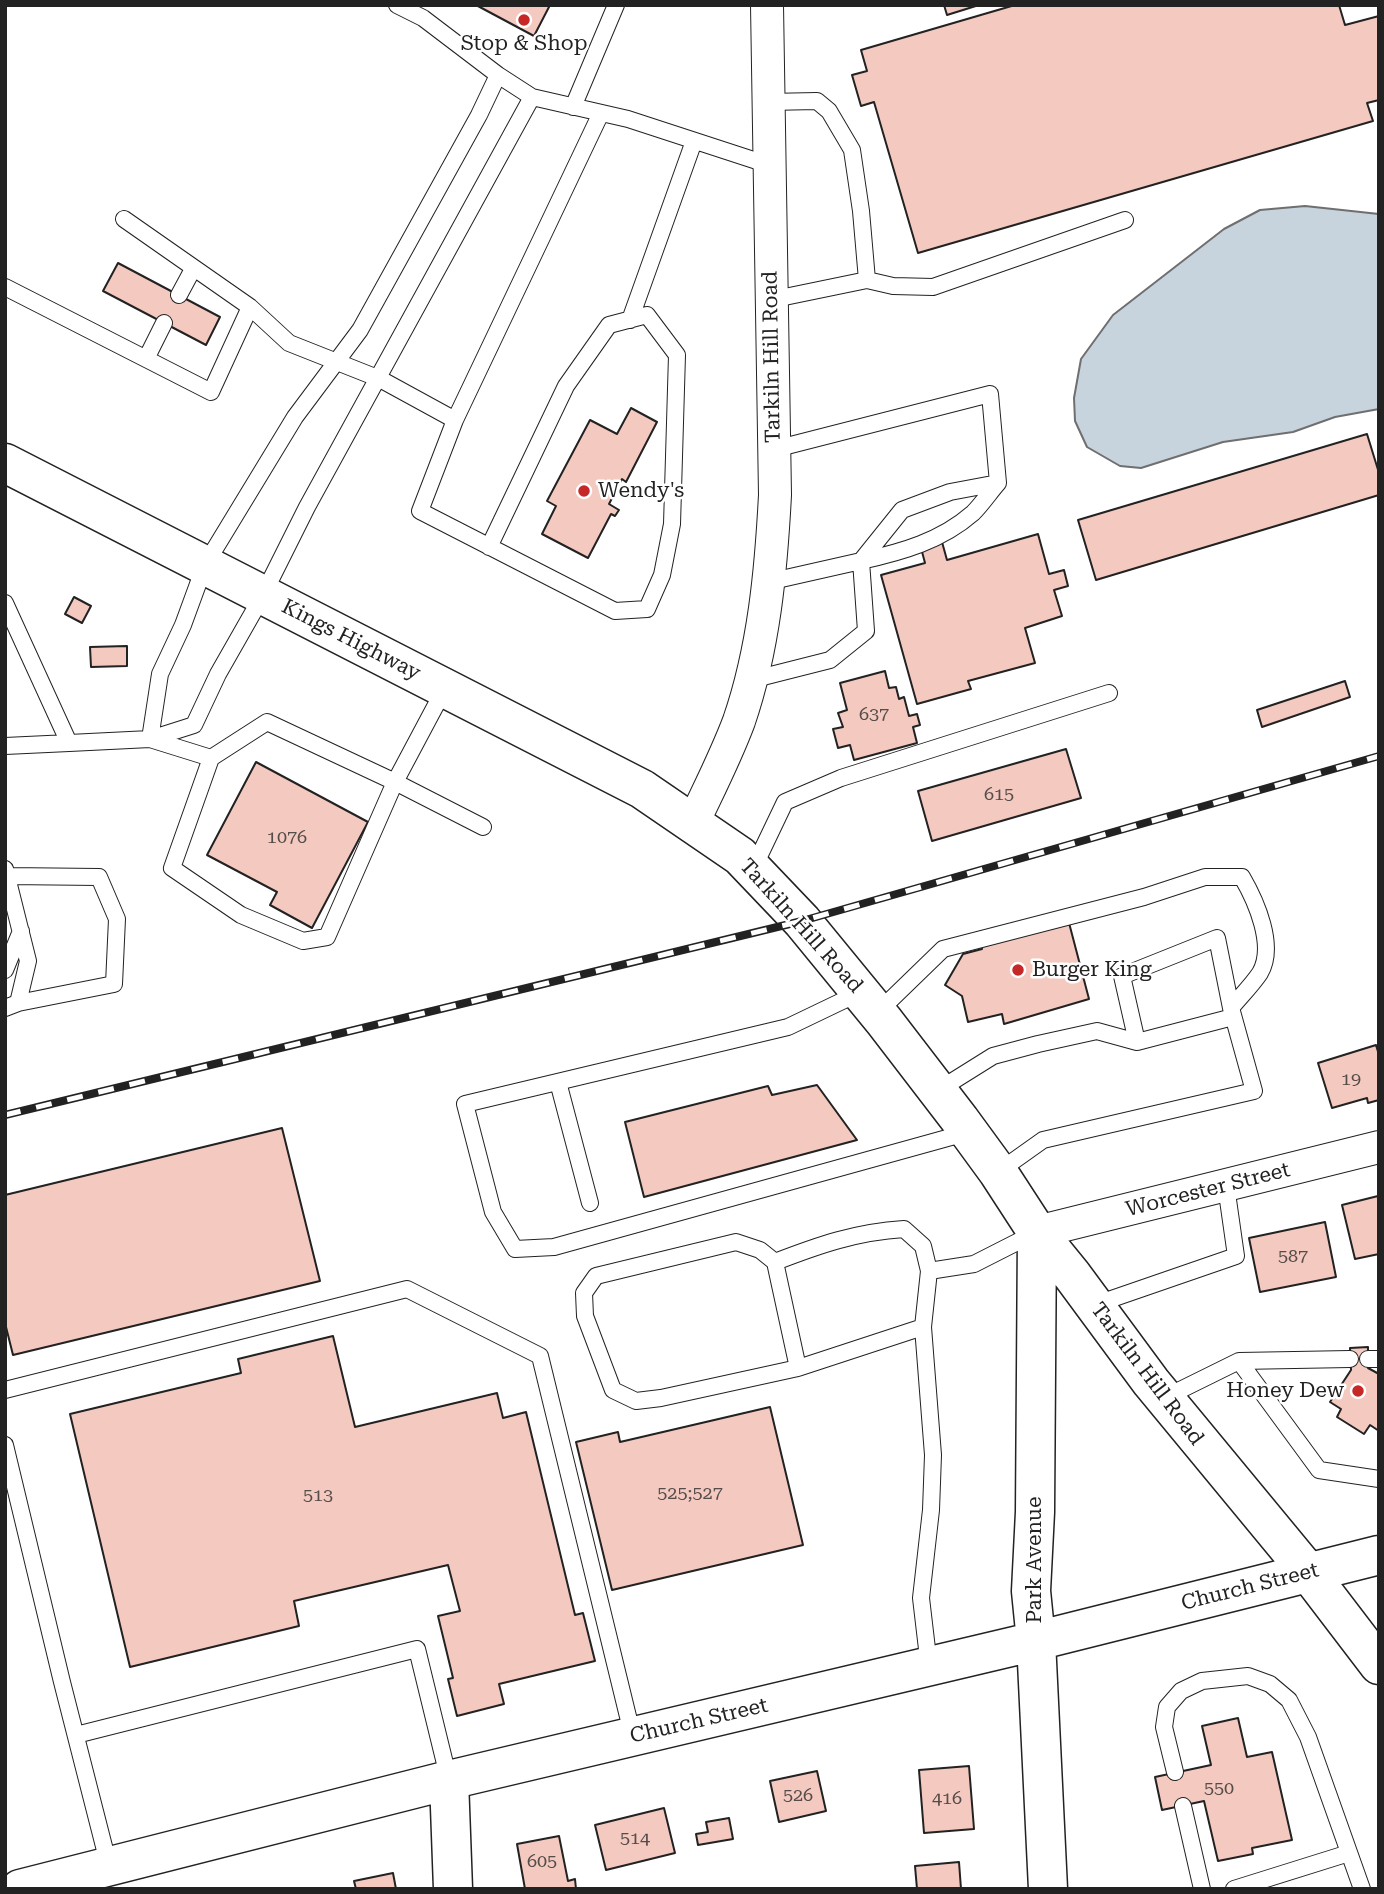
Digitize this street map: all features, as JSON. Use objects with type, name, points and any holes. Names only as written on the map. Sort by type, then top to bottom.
[{"type":"main road","name":"Kings Highway","points":[[5,463],[642,789],[693,823]]},
{"type":"main road","name":"Tarkiln Hill Road","points":[[693,823],[740,856],[753,869],[802,921],[869,1003],[969,1132],[1037,1232],[1164,1398],[1308,1572],[1379,1665]]},
{"type":"main road","name":"Park Avenue","points":[[1037,1232],[1035,1512],[1031,1591],[1036,1641],[1048,1889]]},
{"type":"main road","name":"Church Street","points":[[20,1889],[449,1780],[1036,1641],[1379,1555]]},
{"type":"main road","points":[[449,1780],[453,1889]]},
{"type":"street","name":"Tarkiln Hill Road","points":[[693,823],[726,754],[739,719],[751,680],[768,582],[775,495],[775,449],[770,300],[767,5]]},
{"type":"street","name":"Worcester Street","points":[[1037,1232],[1379,1147]]},
{"type":"lane","points":[[397,5],[423,18],[498,75],[532,97],[628,119],[769,165]]},
{"type":"lane","points":[[573,107],[617,5]]},
{"type":"lane","points":[[149,739],[160,674],[183,625],[205,565],[295,417],[360,330],[479,115],[498,75]]},
{"type":"lane","points":[[5,746],[149,739],[194,725],[218,674],[263,595],[307,507],[380,379],[532,97]]},
{"type":"lane","points":[[768,102],[817,101],[830,111],[852,150],[866,280]]},
{"type":"lane","points":[[489,547],[566,386],[609,325],[647,315],[677,355],[672,524],[662,575],[647,609],[615,611],[489,547],[420,511],[456,420],[601,113]]},
{"type":"lane","points":[[630,320],[694,141]]},
{"type":"lane","points":[[124,219],[250,307],[289,343],[380,379],[456,420]]},
{"type":"lane","points":[[770,300],[866,280],[894,286],[933,287],[1125,220]]},
{"type":"lane","points":[[179,295],[193,269]]},
{"type":"lane","points":[[5,287],[211,392],[250,307]]},
{"type":"lane","points":[[146,359],[164,323]]},
{"type":"lane","points":[[768,582],[907,550],[940,536],[974,512],[998,483],[990,394],[775,449]]},
{"type":"lane","points":[[751,680],[830,660],[866,631],[861,561],[902,510],[950,492],[998,483]]},
{"type":"lane","points":[[5,603],[69,743]]},
{"type":"lane","points":[[445,688],[395,782],[327,937],[303,941],[241,915],[172,868],[211,758],[267,722],[395,782],[483,827]]},
{"type":"lane","points":[[753,869],[785,802],[841,778],[1109,693]]},
{"type":"lane","points":[[149,739],[211,758]]},
{"type":"lane","points":[[6,872],[99,877],[117,919],[114,984],[11,1005],[28,961],[6,872]]},
{"type":"lane","points":[[937,1091],[993,1055],[1097,1031],[1137,1042],[1232,1012],[1261,971],[1266,947],[1257,904],[1242,877],[1205,877],[1144,897],[943,948],[869,1003],[788,1027],[465,1104],[493,1212],[515,1249],[554,1247],[969,1132]]},
{"type":"lane","points":[[5,970],[21,931]]},
{"type":"lane","points":[[998,1172],[1043,1140],[1254,1091],[1232,1012],[1217,938],[1122,976],[1137,1042]]},
{"type":"lane","points":[[558,1082],[590,1203]]},
{"type":"lane","points":[[1094,1305],[1236,1256],[1226,1186]]},
{"type":"lane","points":[[775,1262],[869,1231],[904,1229],[923,1246],[929,1271],[923,1327],[933,1455],[921,1598],[929,1666]]},
{"type":"lane","points":[[929,1271],[974,1264],[1037,1232]]},
{"type":"lane","points":[[798,1368],[775,1262],[760,1250],[736,1242],[596,1276],[584,1293],[585,1316],[613,1390],[636,1401],[662,1398],[798,1368],[923,1327]]},
{"type":"lane","points":[[5,1390],[407,1289],[540,1356],[633,1737]]},
{"type":"lane","points":[[1164,1398],[1239,1361],[1350,1359]]},
{"type":"lane","points":[[1239,1361],[1319,1470],[1379,1479]]},
{"type":"lane","points":[[5,1445],[109,1866]]},
{"type":"lane","points":[[76,1735],[417,1649],[449,1780]]},
{"type":"lane","points":[[1175,1772],[1164,1727],[1167,1707],[1181,1691],[1202,1681],[1248,1676],[1270,1684],[1289,1700],[1308,1737],[1362,1889]]},
{"type":"lane","points":[[1183,1806],[1202,1889]]},
{"type":"lane","points":[[1234,1889],[1349,1853]]},
{"type":"lane","points":[[5,1877],[8,1889]]},
{"type":"shaded area","points":[[1305,206],[1379,214],[1379,409],[1335,417],[1293,432],[1223,442],[1141,468],[1120,466],[1087,447],[1075,421],[1074,398],[1081,359],[1113,315],[1224,229],[1260,210]]},
{"type":"building","name":"Stop & Shop","points":[[476,5],[550,5],[534,36]]},
{"type":"building","points":[[944,5],[979,5],[947,15]]},
{"type":"building","points":[[1015,5],[1339,5],[1345,25],[1379,16],[1379,100],[1367,103],[1373,121],[918,253],[874,102],[861,106],[852,75],[867,71],[861,50]]},
{"type":"building","points":[[118,263],[220,317],[206,345],[103,291]]},
{"type":"building","name":"Wendy's","points":[[631,408],[657,422],[626,482],[622,479],[609,504],[619,510],[615,516],[611,514],[588,558],[542,534],[556,506],[547,501],[590,420],[617,434]]},
{"type":"building","points":[[1367,434],[1379,473],[1379,495],[1096,580],[1078,520]]},
{"type":"building","points":[[1038,534],[1049,574],[1064,570],[1068,586],[1054,590],[1062,616],[1025,628],[1035,663],[968,681],[971,689],[917,704],[881,575],[925,563],[921,548],[942,542],[947,560]]},
{"type":"building","points":[[74,597],[91,606],[82,623],[65,614]]},
{"type":"building","points":[[127,646],[127,666],[91,667],[90,647]]},
{"type":"building","points":[[885,671],[889,688],[896,687],[899,699],[904,697],[909,716],[917,714],[920,725],[913,727],[917,743],[854,760],[850,745],[838,748],[833,729],[843,727],[838,713],[847,710],[840,683]]},
{"type":"building","points":[[1345,681],[1350,697],[1262,727],[1257,710]]},
{"type":"building","points":[[1066,749],[1081,798],[932,841],[918,791]]},
{"type":"building","points":[[256,762],[368,822],[312,928],[270,905],[277,892],[207,855]]},
{"type":"building","name":"Burger King","points":[[1068,919],[1089,999],[1004,1024],[1002,1014],[968,1022],[962,996],[945,985],[963,954],[982,949],[981,942]]},
{"type":"building","points":[[1376,1045],[1379,1055],[1379,1100],[1368,1103],[1367,1098],[1332,1108],[1318,1063]]},
{"type":"building","points":[[817,1085],[857,1140],[644,1197],[625,1122],[768,1086],[772,1095]]},
{"type":"building","points":[[282,1128],[320,1281],[13,1355],[5,1323],[5,1195]]},
{"type":"building","points":[[1378,1196],[1379,1254],[1355,1259],[1342,1205]]},
{"type":"building","points":[[1325,1222],[1336,1277],[1260,1292],[1249,1238]]},
{"type":"building","points":[[333,1336],[355,1427],[497,1393],[503,1418],[526,1412],[575,1615],[583,1613],[595,1661],[499,1684],[504,1704],[457,1716],[448,1679],[453,1678],[438,1616],[460,1611],[448,1565],[294,1601],[299,1626],[130,1667],[70,1414],[241,1373],[238,1359]]},
{"type":"building","name":"Honey Dew","points":[[1368,1347],[1368,1368],[1379,1374],[1379,1431],[1370,1425],[1364,1434],[1337,1417],[1341,1409],[1330,1402],[1351,1370],[1350,1348]]},
{"type":"building","points":[[770,1407],[803,1545],[612,1590],[576,1442],[618,1432],[620,1442]]},
{"type":"building","points":[[1238,1718],[1247,1757],[1272,1752],[1292,1840],[1252,1848],[1253,1854],[1218,1861],[1204,1801],[1162,1810],[1155,1777],[1211,1765],[1202,1726]]},
{"type":"building","points":[[969,1766],[974,1829],[924,1833],[919,1770]]},
{"type":"building","points":[[817,1771],[826,1811],[779,1822],[770,1781]]},
{"type":"building","points":[[664,1808],[675,1853],[606,1870],[595,1825]]},
{"type":"building","points":[[729,1818],[733,1839],[698,1845],[696,1834],[708,1832],[706,1822]]},
{"type":"building","points":[[559,1836],[568,1881],[575,1879],[576,1889],[525,1889],[517,1844]]},
{"type":"building","points":[[959,1862],[961,1889],[917,1889],[915,1866]]},
{"type":"building","points":[[393,1873],[396,1889],[356,1889],[354,1881]]},
{"type":"railway","points":[[5,1115],[802,921],[1379,756]]},
{"type":"place","name":"Stop & Shop","points":[[524,20]]},
{"type":"place","name":"Wendy's","points":[[584,491]]},
{"type":"place","name":"Burger King","points":[[1018,970]]},
{"type":"place","name":"Honey Dew","points":[[1358,1391]]}]
